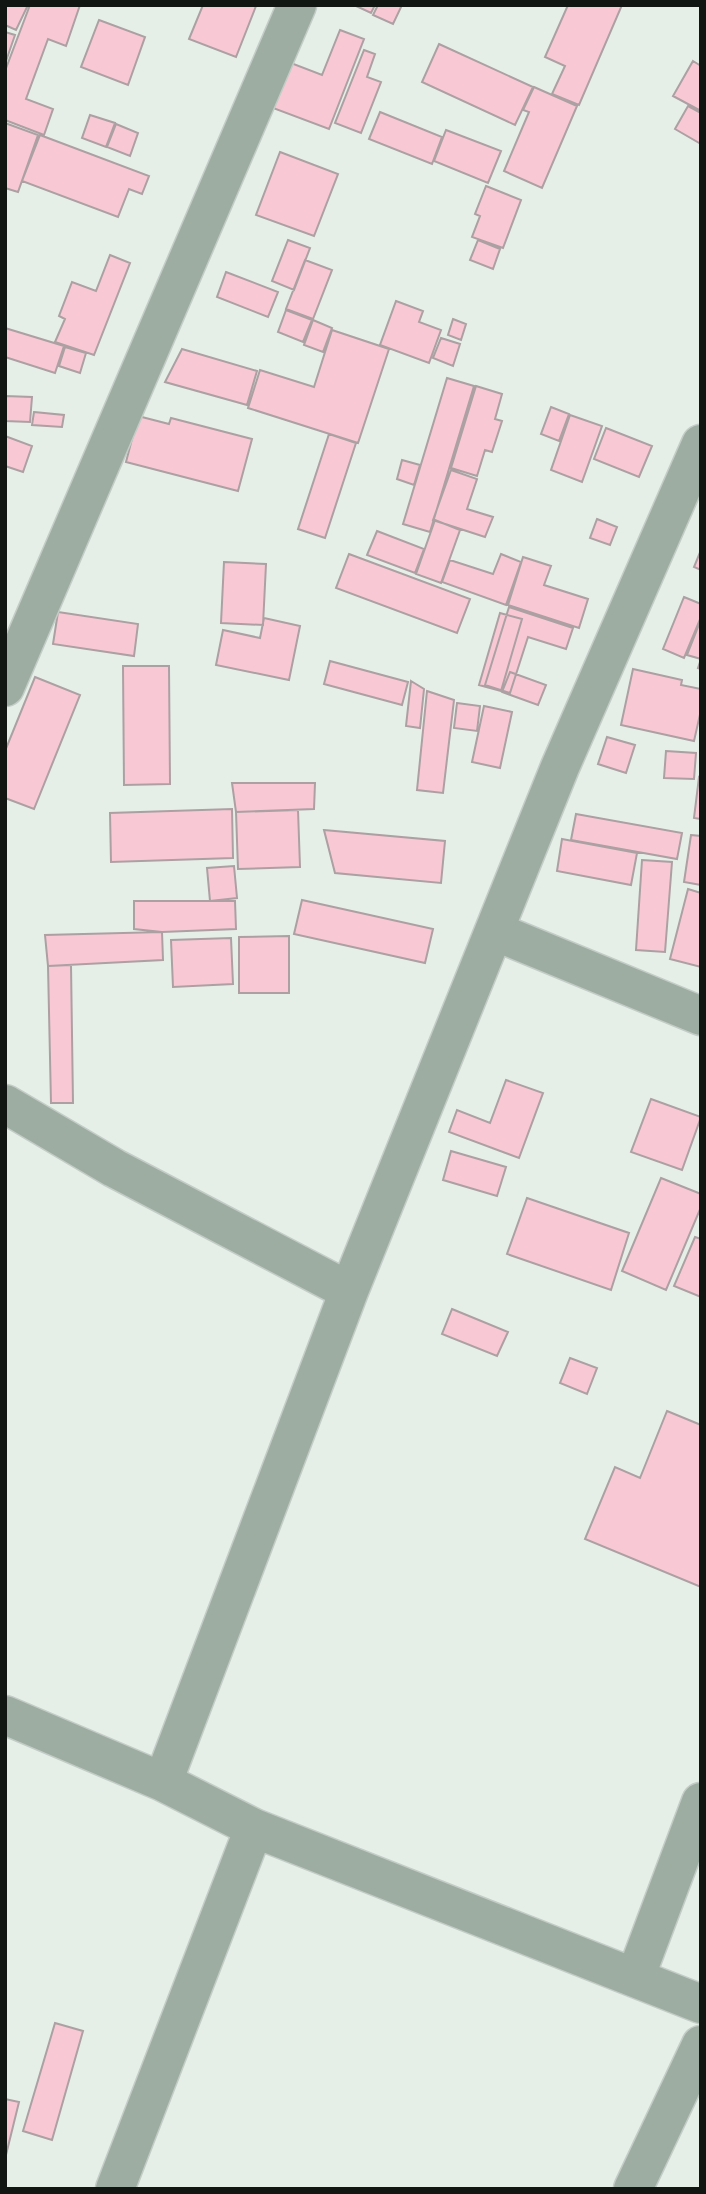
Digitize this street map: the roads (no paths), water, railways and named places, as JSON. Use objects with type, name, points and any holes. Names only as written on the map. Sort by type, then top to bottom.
[{"type":"street","points":[[5,687],[297,5]]},
{"type":"street","points":[[163,1782],[349,1290],[560,767],[701,444]]},
{"type":"street","points":[[494,931],[701,1016]]},
{"type":"street","points":[[5,1104],[114,1168],[349,1290]]},
{"type":"street","points":[[5,1716],[163,1782],[254,1829],[701,2004]]},
{"type":"street","points":[[635,1978],[701,1802]]},
{"type":"street","points":[[115,2189],[254,1829]]},
{"type":"street","points":[[633,2189],[701,2045]]}]
